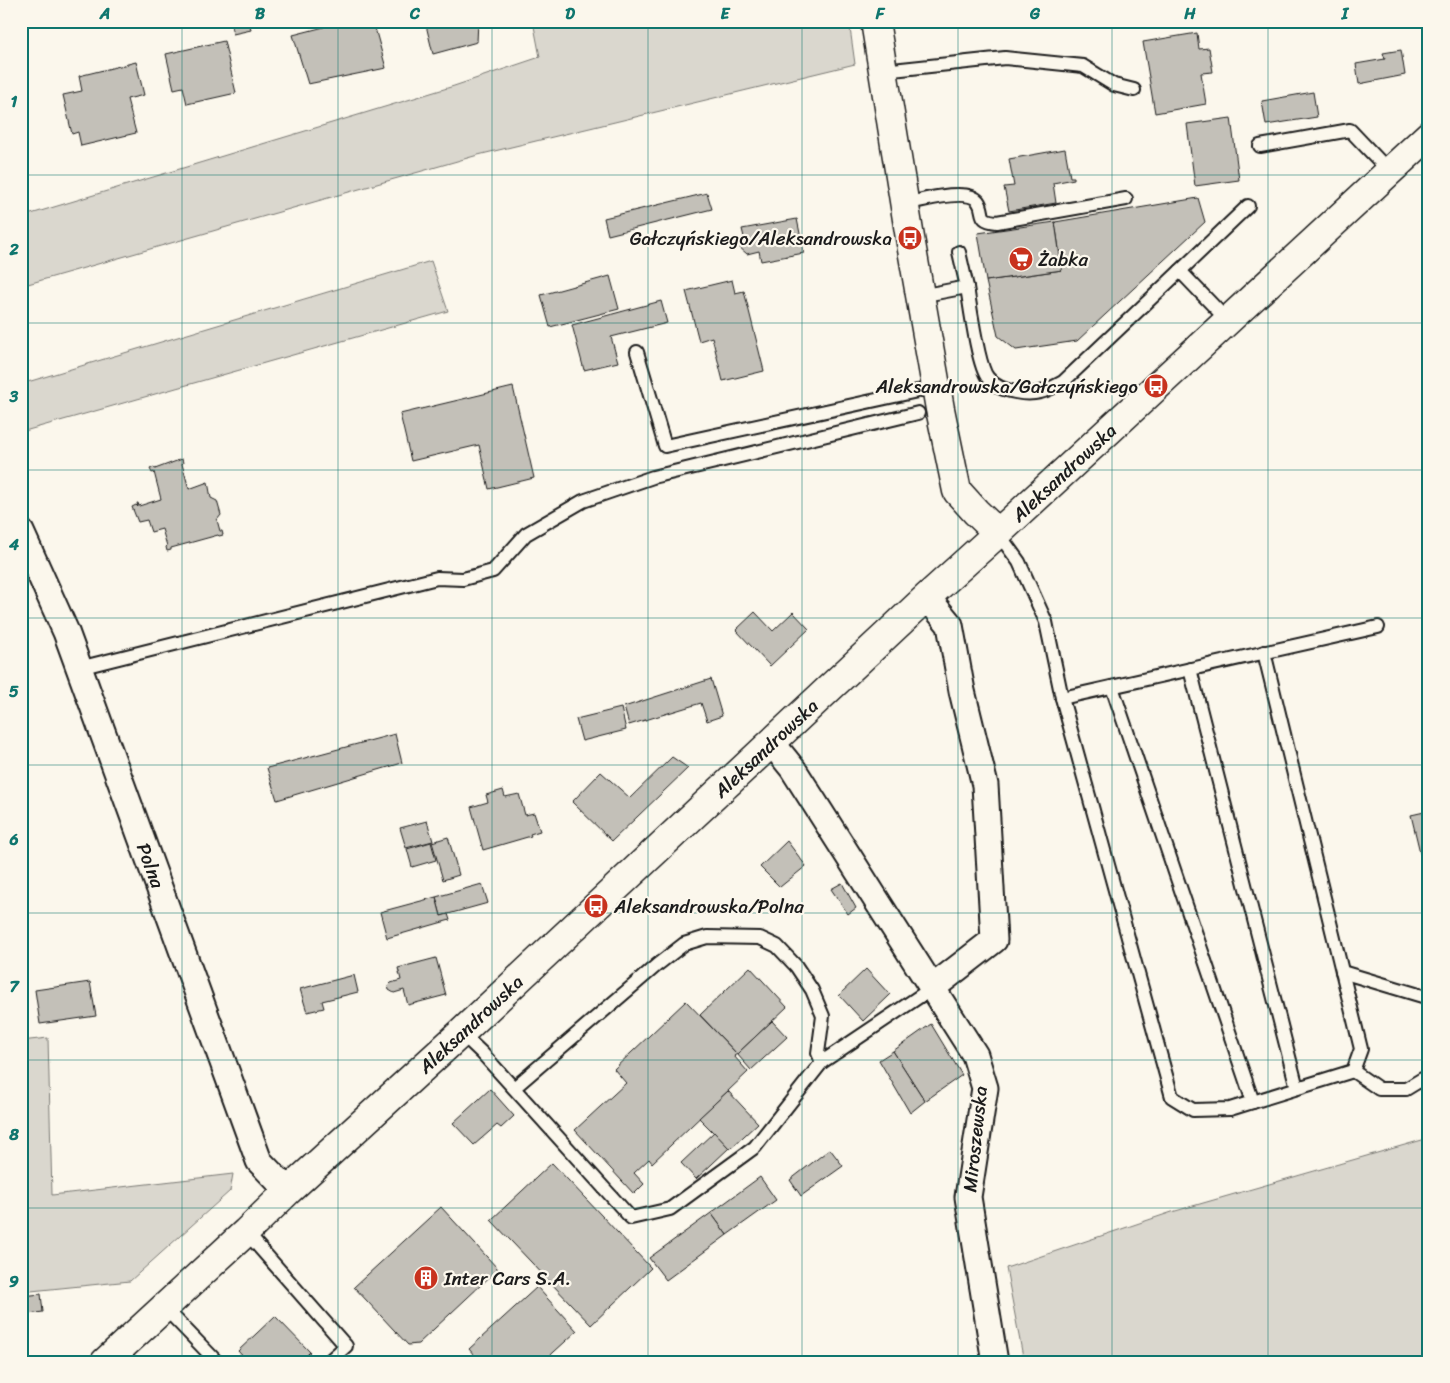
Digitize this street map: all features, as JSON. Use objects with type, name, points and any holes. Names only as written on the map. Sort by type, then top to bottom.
[{"type":"main road","points":[[875,21],[920,296],[957,491],[998,533]]},
{"type":"main road","name":"Aleksandrowska","points":[[105,1362],[461,1033],[927,596],[998,533],[1429,135]]},
{"type":"street","name":"Polna","points":[[21,532],[66,632],[259,1161],[288,1191]]},
{"type":"street","points":[[927,596],[950,625],[962,690],[985,785],[994,940],[932,988]]},
{"type":"street","name":"Miroszewska","points":[[772,743],[792,768],[975,1055],[985,1088],[968,1197],[995,1362]]},
{"type":"lane","points":[[883,71],[1005,58],[1082,66],[1114,85],[1134,90]]},
{"type":"lane","points":[[1260,146],[1350,130],[1390,171]]},
{"type":"lane","points":[[904,204],[961,194],[971,196],[978,201],[982,216],[988,221],[996,222],[1126,199]]},
{"type":"lane","points":[[959,252],[982,365],[987,378],[1002,390],[1024,394],[1044,392],[1062,382],[1248,206]]},
{"type":"lane","points":[[1180,271],[1227,320]]},
{"type":"lane","points":[[920,296],[966,288]]},
{"type":"lane","points":[[637,352],[665,446],[936,387]]},
{"type":"lane","points":[[79,668],[437,578],[463,579],[493,571],[526,534],[583,500],[653,477],[918,414]]},
{"type":"lane","points":[[998,533],[1019,562],[1046,622],[1062,698],[1172,1097],[1193,1110],[1230,1109],[1353,1071]]},
{"type":"lane","points":[[1062,698],[1378,627]]},
{"type":"lane","points":[[1264,652],[1360,1049],[1353,1071]]},
{"type":"lane","points":[[1190,669],[1297,1088]]},
{"type":"lane","points":[[1112,686],[1253,1102]]},
{"type":"lane","points":[[514,1088],[684,944],[707,938],[760,938],[777,946],[796,966],[812,990],[822,1016],[818,1053],[822,1062]]},
{"type":"lane","points":[[1342,972],[1429,998]]},
{"type":"lane","points":[[461,1033],[514,1088],[632,1218],[670,1210],[756,1146],[822,1062],[932,988]]},
{"type":"lane","points":[[1353,1071],[1379,1089],[1406,1089],[1429,1075]]},
{"type":"lane","points":[[246,1232],[346,1346],[328,1362]]},
{"type":"lane","points":[[165,1308],[217,1362]]},
{"type":"shaded area","points":[[533,21],[849,21],[855,64],[478,155],[21,286],[21,217],[454,86],[540,57]]},
{"type":"shaded area","points":[[431,261],[448,311],[21,432],[21,384]]},
{"type":"shaded area","points":[[48,1038],[52,1195],[233,1174],[230,1191],[130,1281],[21,1292],[21,1041]]},
{"type":"shaded area","points":[[1429,1138],[1429,1362],[1024,1362],[1006,1268],[1172,1212]]},
{"type":"building","points":[[230,21],[249,21],[251,30],[233,34]]},
{"type":"building","points":[[323,21],[373,21],[386,68],[308,84],[293,35],[324,27]]},
{"type":"building","points":[[425,21],[478,21],[477,42],[433,54]]},
{"type":"building","points":[[1197,33],[1199,49],[1209,48],[1213,72],[1201,73],[1206,104],[1155,113],[1143,42]]},
{"type":"building","points":[[224,41],[236,93],[187,104],[183,87],[174,89],[166,54]]},
{"type":"building","points":[[1401,50],[1405,75],[1359,84],[1356,64],[1385,59],[1383,53]]},
{"type":"building","points":[[136,62],[144,95],[127,99],[136,133],[81,146],[78,132],[72,134],[63,95],[82,91],[79,76]]},
{"type":"building","points":[[1313,92],[1317,117],[1266,125],[1262,101]]},
{"type":"building","points":[[1231,118],[1239,180],[1195,186],[1187,124]]},
{"type":"building","points":[[1065,149],[1070,177],[1074,177],[1074,179],[1053,183],[1056,203],[1009,211],[1004,187],[1014,186],[1009,159]]},
{"type":"building","points":[[707,193],[712,209],[608,235],[604,218]]},
{"type":"building","points":[[1198,198],[1205,222],[1077,341],[1016,350],[998,336],[986,281],[1062,270],[1055,222]]},
{"type":"building","points":[[797,219],[804,253],[761,261],[759,251],[747,254],[739,247],[744,237],[742,229]]},
{"type":"building","name":"Żabka","points":[[1055,222],[1062,270],[986,281],[978,233]]},
{"type":"building","points":[[610,276],[619,309],[550,327],[541,295]]},
{"type":"building","points":[[732,280],[735,293],[744,291],[764,371],[723,381],[712,337],[699,341],[686,291]]},
{"type":"building","points":[[661,301],[667,323],[611,337],[618,362],[584,370],[572,325]]},
{"type":"building","points":[[513,387],[534,478],[489,489],[479,445],[411,461],[400,414]]},
{"type":"building","points":[[182,459],[189,489],[208,482],[211,498],[217,501],[221,515],[217,520],[223,535],[171,548],[171,550],[167,551],[162,529],[151,532],[147,520],[138,522],[132,507],[136,505],[138,507],[137,503],[139,506],[161,499],[154,472],[152,473],[150,469]]},
{"type":"building","points":[[755,612],[773,631],[793,612],[809,629],[770,666],[736,630]]},
{"type":"building","points":[[711,679],[722,716],[707,721],[701,703],[629,725],[624,707]]},
{"type":"building","points":[[621,708],[626,730],[582,741],[576,719]]},
{"type":"building","points":[[395,734],[402,763],[277,800],[267,768]]},
{"type":"building","points":[[672,757],[688,768],[612,841],[572,802],[601,772],[630,798]]},
{"type":"building","points":[[503,790],[505,797],[519,794],[525,815],[534,813],[540,831],[530,834],[531,836],[483,850],[471,807],[488,802],[486,795]]},
{"type":"building","points":[[1429,811],[1429,872],[1425,873],[1411,815]]},
{"type":"building","points":[[427,821],[433,841],[406,848],[400,828]]},
{"type":"building","points":[[448,837],[459,875],[443,880],[432,842]]},
{"type":"building","points":[[787,841],[806,866],[780,887],[760,867]]},
{"type":"building","points":[[431,842],[436,860],[412,867],[407,849]]},
{"type":"building","points":[[842,883],[856,908],[848,914],[831,889]]},
{"type":"building","points":[[482,884],[488,903],[441,916],[436,897]]},
{"type":"building","points":[[436,897],[441,916],[448,914],[450,920],[387,938],[380,912]]},
{"type":"building","points":[[436,958],[446,995],[408,1005],[404,990],[394,993],[389,990],[388,986],[391,983],[401,980],[398,968]]},
{"type":"building","points":[[750,967],[787,1007],[737,1054],[700,1015]]},
{"type":"building","points":[[866,969],[890,995],[863,1021],[839,995]]},
{"type":"building","points":[[354,975],[358,992],[322,1001],[324,1008],[307,1012],[300,989]]},
{"type":"building","points":[[90,982],[96,1016],[40,1024],[35,990]]},
{"type":"building","points":[[686,1001],[737,1054],[734,1056],[748,1072],[652,1163],[649,1159],[634,1173],[644,1184],[634,1194],[575,1130],[626,1083],[614,1069]]},
{"type":"building","points":[[772,1021],[787,1037],[751,1070],[737,1054]]},
{"type":"building","points":[[931,1024],[962,1075],[925,1101],[893,1051]]},
{"type":"building","points":[[893,1051],[925,1101],[910,1113],[879,1060]]},
{"type":"building","points":[[490,1089],[514,1116],[501,1128],[497,1125],[474,1145],[453,1123]]},
{"type":"building","points":[[728,1091],[758,1123],[730,1149],[699,1118]]},
{"type":"building","points":[[714,1132],[729,1148],[696,1179],[681,1163]]},
{"type":"building","points":[[830,1149],[843,1166],[801,1196],[790,1180]]},
{"type":"building","points":[[552,1163],[651,1268],[591,1325],[491,1220]]},
{"type":"building","points":[[760,1177],[776,1200],[727,1235],[711,1213]]},
{"type":"building","name":"Inter Cars S.A.","points":[[441,1207],[498,1269],[418,1344],[408,1345],[354,1287]]},
{"type":"building","points":[[711,1213],[727,1235],[666,1280],[649,1258]]},
{"type":"building","points":[[537,1287],[577,1331],[543,1362],[480,1362],[469,1349]]},
{"type":"building","points":[[21,1294],[23,1296],[41,1294],[43,1312],[21,1315]]},
{"type":"building","points":[[275,1316],[310,1352],[300,1362],[248,1362],[238,1351]]},
{"type":"place","name":"Gałczyńskiego/Aleksandrowska","points":[[910,238]]},
{"type":"place","name":"Żabka","points":[[1021,259]]},
{"type":"place","name":"Aleksandrowska/Gałczyńskiego","points":[[1156,386]]},
{"type":"place","name":"Aleksandrowska/Polna","points":[[596,906]]},
{"type":"place","name":"Inter Cars S.A.","points":[[426,1278]]}]
